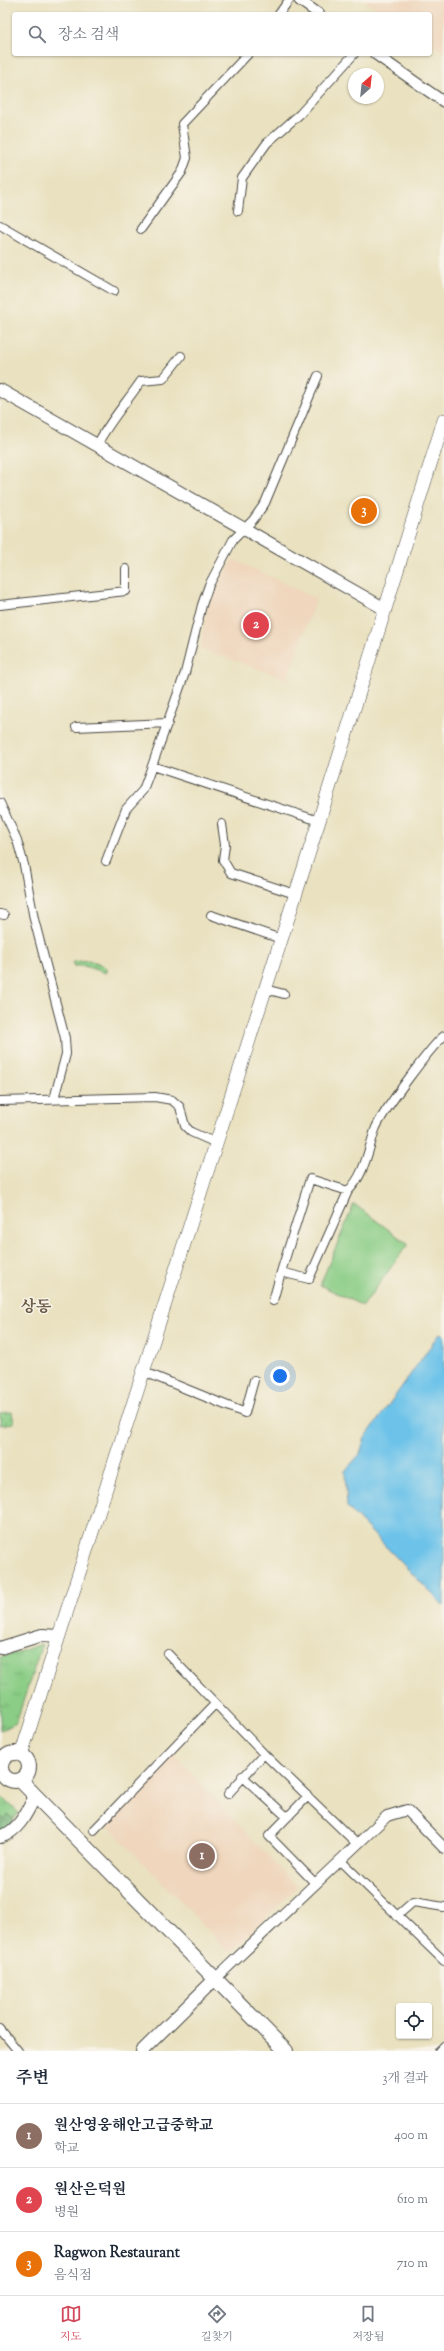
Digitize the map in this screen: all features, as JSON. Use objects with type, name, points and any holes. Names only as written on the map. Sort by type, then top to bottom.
[{"type":"highway","points":[[10,1755],[21,1755],[27,1760],[29,1768],[26,1775],[20,1780],[12,1781],[6,1778],[2,1771],[1,1762],[10,1755]]},
{"type":"highway","points":[[20,1780],[286,2051]]},
{"type":"main road","points":[[0,390],[385,609]]},
{"type":"main road","points":[[21,1755],[142,1371],[319,821],[444,420]]},
{"type":"main road","points":[[0,1648],[42,1635],[58,1636]]},
{"type":"main road","points":[[0,1837],[17,1827],[25,1817],[36,1796]]},
{"type":"main road","points":[[142,2051],[216,1978]]},
{"type":"street","points":[[280,12],[289,0]]},
{"type":"street","points":[[299,0],[316,12]]},
{"type":"street","points":[[141,229],[182,172],[187,158],[182,124],[246,56]]},
{"type":"street","points":[[238,211],[242,178],[267,143],[300,114],[352,56]]},
{"type":"street","points":[[378,56],[444,102]]},
{"type":"street","points":[[0,225],[114,291]]},
{"type":"street","points":[[97,445],[108,423],[117,416],[141,381],[163,379],[181,356]]},
{"type":"street","points":[[106,861],[126,809],[143,790],[152,766],[185,673],[202,605],[209,585],[233,540],[242,529],[253,520],[265,502],[318,376]]},
{"type":"street","points":[[0,605],[126,591],[126,569]]},
{"type":"street","points":[[76,727],[168,723]]},
{"type":"street","points":[[152,766],[319,821]]},
{"type":"street","points":[[0,803],[2,812],[17,840],[24,865],[34,918],[65,1038],[66,1054],[54,1100]]},
{"type":"street","points":[[222,824],[225,845],[224,860],[231,873],[295,894]]},
{"type":"street","points":[[211,915],[281,939]]},
{"type":"street","points":[[265,989],[284,994]]},
{"type":"street","points":[[281,1272],[309,1279],[348,1191],[355,1184],[373,1142],[375,1130],[386,1111],[444,1036]]},
{"type":"street","points":[[0,1101],[155,1097],[172,1100],[180,1107],[185,1126],[190,1132],[216,1143]]},
{"type":"street","points":[[273,1301],[310,1179],[348,1191]]},
{"type":"street","points":[[142,1371],[245,1413],[254,1380]]},
{"type":"street","points":[[168,1654],[264,1754],[357,1844]]},
{"type":"street","points":[[94,1830],[215,1704]]},
{"type":"street","points":[[228,1794],[242,1776],[264,1754]]},
{"type":"street","points":[[242,1776],[287,1817]]},
{"type":"street","points":[[308,1796],[269,1836],[316,1884]]},
{"type":"street","points":[[216,1978],[387,1816],[407,1810],[444,1848]]},
{"type":"street","points":[[341,1861],[444,1961]]},
{"type":"street","points":[[397,1916],[413,1902],[444,1906]]},
{"type":"street","points":[[0,2029],[18,2051]]},
{"type":"street","points":[[439,2051],[444,2046]]},
{"type":"shaded area","points":[[363,0],[444,0],[444,52],[432,44],[432,12],[382,12]]},
{"type":"shaded area","points":[[233,559],[316,599],[287,679],[200,649],[208,602]]},
{"type":"shaded area","points":[[174,1754],[297,1887],[230,1953],[106,1824]]},
{"type":"green space","points":[[89,960],[106,968],[106,973],[84,966],[73,966],[73,962]]},
{"type":"green space","points":[[354,1204],[408,1244],[363,1306],[320,1285]]},
{"type":"green space","points":[[12,1412],[14,1423],[0,1425],[0,1413]]},
{"type":"green space","points":[[42,1644],[16,1723],[0,1731],[0,1657]]},
{"type":"green space","points":[[0,1795],[19,1813],[14,1819],[7,1815],[4,1819],[0,1817]]},
{"type":"green space","points":[[7,1814],[14,1819],[10,1828],[0,1832],[0,1817],[4,1819]]},
{"type":"water","points":[[440,1333],[444,1335],[444,1606],[347,1507],[345,1471],[360,1454],[365,1438]]},
{"type":"place","name":"Ragwon Restaurant","points":[[364,511]]},
{"type":"place","name":"원산은덕원","points":[[256,625]]},
{"type":"place","name":"원산영웅해안고급중학교","points":[[202,1856]]},
{"type":"district","name":"상동","points":[[36,1308]]}]
